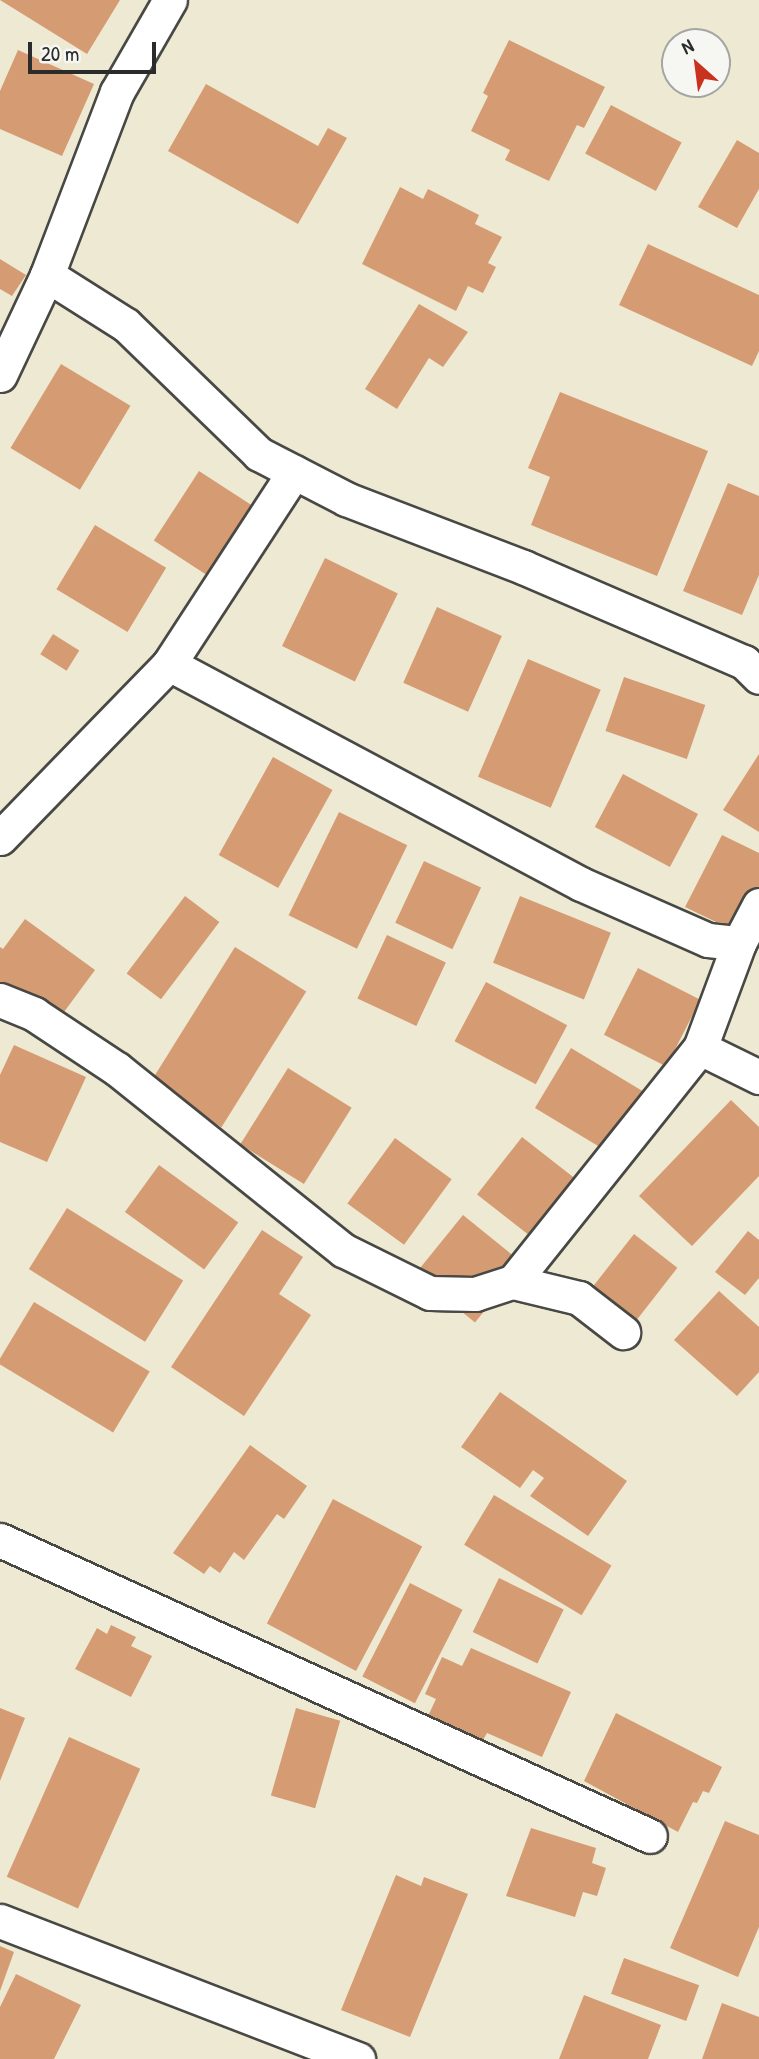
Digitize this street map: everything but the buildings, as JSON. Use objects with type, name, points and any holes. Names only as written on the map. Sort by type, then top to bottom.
[{"type":"street","points":[[0,375],[47,275],[117,92],[170,0]]},
{"type":"street","points":[[47,275],[126,325],[259,454],[346,499],[523,567],[754,664]]},
{"type":"street","points":[[0,838],[169,664],[294,472]]},
{"type":"street","points":[[169,664],[581,884],[708,940],[739,943]]},
{"type":"street","points":[[513,1282],[700,1048],[739,943],[759,905]]},
{"type":"street","points":[[0,1000],[34,1014],[117,1069],[343,1250],[430,1293],[475,1294],[513,1282],[579,1298],[623,1332]]},
{"type":"street","points":[[700,1048],[759,1077]]},
{"type":"street","points":[[0,1540],[650,1836]]},
{"type":"street","points":[[0,1921],[358,2059]]}]
